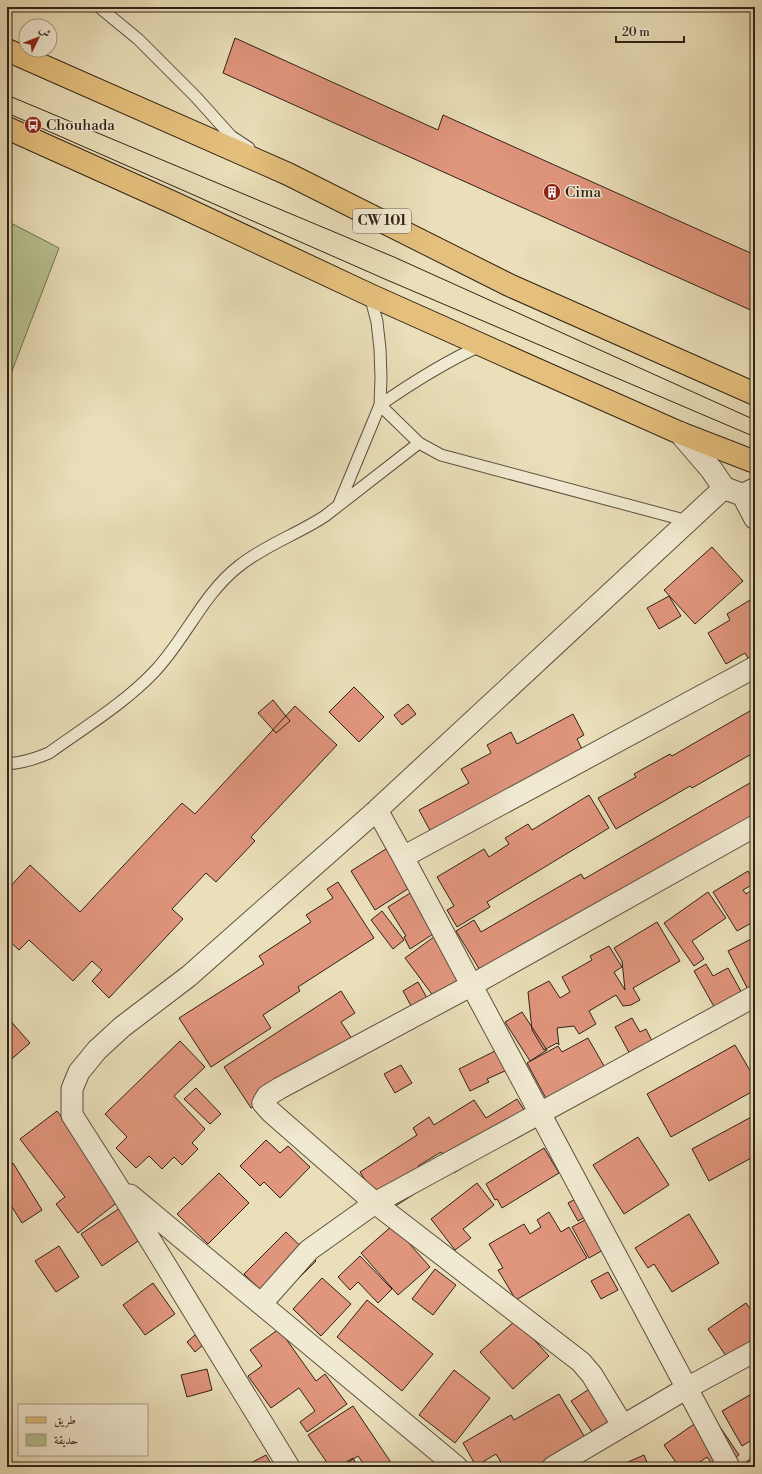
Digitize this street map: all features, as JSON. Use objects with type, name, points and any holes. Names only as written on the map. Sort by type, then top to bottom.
[{"type":"main road","name":"CW 101","points":[[7,50],[288,174],[509,285],[755,394]]},
{"type":"main road","points":[[7,128],[176,204],[370,295],[680,433],[755,462]]},
{"type":"street","points":[[680,433],[711,469],[740,491],[755,518]]},
{"type":"street","points":[[289,1467],[116,1184],[72,1115],[72,1089],[79,1072],[97,1050],[122,1026],[188,976],[377,810],[688,521],[740,491]]},
{"type":"street","points":[[403,857],[755,667]]},
{"type":"street","points":[[377,810],[729,1467]]},
{"type":"street","points":[[624,1426],[592,1375],[582,1362],[375,1203],[271,1112],[263,1103],[267,1096],[280,1088],[472,985],[755,826]]},
{"type":"street","points":[[261,1304],[309,1250],[375,1203],[541,1114],[755,996]]},
{"type":"street","points":[[116,1184],[457,1467]]},
{"type":"street","points":[[553,1467],[687,1388],[755,1351]]},
{"type":"lane","points":[[99,7],[138,38],[195,96],[231,136],[288,174]]},
{"type":"lane","points":[[339,505],[380,405],[380,349],[377,322],[370,295]]},
{"type":"lane","points":[[380,405],[430,371],[483,345]]},
{"type":"lane","points":[[380,405],[419,442],[441,456],[688,521]]},
{"type":"lane","points":[[7,764],[20,763],[49,753],[125,698],[146,680],[169,655],[212,595],[224,580],[238,567],[253,556],[311,525],[339,505],[419,442]]},
{"type":"green space","points":[[7,221],[59,248],[7,384]]},
{"type":"building","name":"Cima","points":[[235,38],[438,130],[443,115],[755,255],[755,312],[223,73]]},
{"type":"building","points":[[712,547],[743,581],[695,624],[664,590]]},
{"type":"building","points":[[669,596],[681,616],[659,629],[647,608]]},
{"type":"building","points":[[755,597],[755,663],[752,665],[745,653],[726,664],[708,633],[730,620],[727,614]]},
{"type":"building","points":[[354,687],[384,717],[359,742],[329,712]]},
{"type":"building","points":[[273,700],[290,721],[276,733],[258,713]]},
{"type":"building","points":[[408,704],[416,714],[402,725],[394,715]]},
{"type":"building","points":[[295,706],[337,745],[251,837],[255,841],[216,882],[206,873],[172,909],[183,919],[109,998],[92,981],[102,970],[92,961],[73,981],[29,940],[19,950],[7,939],[7,890],[30,865],[80,912],[182,803],[195,814]]},
{"type":"building","points":[[755,708],[755,752],[692,788],[690,786],[616,829],[598,798],[636,777],[634,774],[670,754],[672,756]]},
{"type":"building","points":[[573,714],[584,735],[577,739],[586,757],[434,838],[419,810],[469,783],[461,769],[491,753],[487,745],[511,732],[517,744]]},
{"type":"building","points":[[755,780],[755,826],[483,975],[456,931],[474,920],[481,932],[581,874],[584,879]]},
{"type":"building","points":[[589,795],[609,828],[487,902],[490,907],[457,927],[447,910],[454,906],[437,877],[484,849],[489,857],[509,844],[505,838],[528,824],[532,830]]},
{"type":"building","points":[[389,847],[417,883],[375,910],[351,871]]},
{"type":"building","points":[[748,871],[755,883],[743,890],[746,894],[755,888],[755,921],[737,931],[713,892]]},
{"type":"building","points":[[338,882],[374,938],[298,987],[300,991],[263,1015],[271,1028],[211,1067],[179,1018],[264,964],[259,956],[311,922],[306,915],[333,898],[327,889]]},
{"type":"building","points":[[423,885],[444,927],[410,949],[404,937],[406,936],[388,907]]},
{"type":"building","points":[[708,892],[726,918],[692,941],[704,959],[694,966],[664,923]]},
{"type":"building","points":[[382,911],[404,940],[393,949],[371,920]]},
{"type":"building","points":[[657,922],[680,961],[633,988],[640,1000],[631,1005],[623,1006],[616,995],[589,1011],[596,1024],[579,1034],[574,1026],[557,1028],[559,1045],[557,1043],[544,1050],[532,1030],[528,992],[549,981],[560,998],[570,992],[562,977],[592,960],[590,956],[609,946],[622,967],[614,972],[625,990],[622,961],[614,948]]},
{"type":"building","points":[[442,931],[466,985],[440,1005],[405,958]]},
{"type":"building","points":[[753,938],[755,943],[754,1001],[728,951]]},
{"type":"building","points":[[706,964],[713,976],[728,968],[748,1004],[721,1019],[694,971]]},
{"type":"building","points":[[418,982],[432,1007],[416,1015],[403,991]]},
{"type":"building","points":[[341,991],[355,1013],[341,1022],[356,1045],[334,1055],[251,1108],[224,1067]]},
{"type":"building","points":[[522,1012],[547,1050],[530,1061],[505,1022]]},
{"type":"building","points":[[7,1017],[30,1043],[7,1063]]},
{"type":"building","points":[[632,1018],[640,1032],[646,1029],[659,1055],[637,1067],[615,1027]]},
{"type":"building","points":[[588,1038],[608,1073],[549,1104],[527,1063],[558,1046],[562,1052]]},
{"type":"building","points":[[180,1041],[205,1067],[174,1096],[205,1129],[192,1143],[198,1149],[182,1165],[174,1157],[162,1169],[149,1156],[136,1168],[116,1148],[127,1137],[105,1114]]},
{"type":"building","points":[[735,1045],[755,1079],[755,1090],[671,1137],[647,1094]]},
{"type":"building","points":[[497,1050],[507,1070],[487,1079],[489,1082],[470,1091],[459,1069]]},
{"type":"building","points":[[401,1065],[412,1083],[395,1093],[384,1074]]},
{"type":"building","points":[[196,1088],[221,1114],[210,1124],[184,1099]]},
{"type":"building","points":[[517,1099],[534,1125],[497,1145],[454,1173],[441,1152],[418,1166],[430,1184],[386,1212],[360,1172],[417,1135],[413,1128],[429,1117],[434,1125],[474,1100],[486,1118]]},
{"type":"building","points":[[57,1111],[74,1133],[128,1194],[78,1233],[56,1204],[65,1197],[20,1139]]},
{"type":"building","points":[[755,1115],[755,1156],[709,1181],[692,1149]]},
{"type":"building","points":[[638,1137],[669,1185],[624,1214],[593,1165]]},
{"type":"building","points":[[266,1140],[280,1153],[288,1146],[310,1167],[280,1198],[264,1182],[260,1186],[240,1166]]},
{"type":"building","points":[[544,1148],[559,1173],[502,1208],[497,1199],[495,1200],[486,1184]]},
{"type":"building","points":[[13,1163],[42,1210],[22,1223],[7,1199],[7,1167]]},
{"type":"building","points":[[219,1173],[249,1203],[208,1244],[177,1214]]},
{"type":"building","points":[[477,1183],[494,1205],[463,1229],[471,1238],[455,1250],[431,1219]]},
{"type":"building","points":[[583,1195],[592,1213],[578,1221],[568,1203]]},
{"type":"building","points":[[123,1206],[144,1237],[102,1266],[81,1234]]},
{"type":"building","points":[[549,1212],[561,1232],[569,1227],[587,1258],[516,1300],[498,1270],[503,1268],[489,1244],[524,1224],[530,1234],[541,1227],[537,1220]]},
{"type":"building","points":[[596,1214],[612,1245],[589,1258],[572,1227]]},
{"type":"building","points":[[689,1214],[719,1263],[672,1292],[654,1264],[648,1268],[635,1248]]},
{"type":"building","points":[[393,1225],[430,1267],[398,1295],[361,1253]]},
{"type":"building","points":[[286,1232],[316,1261],[274,1303],[244,1274]]},
{"type":"building","points":[[59,1246],[79,1277],[56,1292],[35,1261]]},
{"type":"building","points":[[360,1256],[392,1289],[378,1303],[358,1282],[350,1290],[338,1277]]},
{"type":"building","points":[[435,1269],[456,1285],[433,1315],[412,1299]]},
{"type":"building","points":[[608,1272],[618,1290],[601,1299],[591,1281]]},
{"type":"building","points":[[322,1278],[351,1304],[321,1336],[293,1309]]},
{"type":"building","points":[[153,1283],[175,1314],[145,1335],[123,1305]]},
{"type":"building","points":[[367,1300],[433,1354],[402,1391],[337,1337]]},
{"type":"building","points":[[746,1303],[755,1316],[755,1358],[736,1371],[708,1329]]},
{"type":"building","points":[[516,1320],[549,1356],[513,1389],[480,1352]]},
{"type":"building","points":[[279,1329],[316,1381],[325,1374],[347,1404],[307,1432],[300,1422],[315,1411],[299,1388],[271,1408],[248,1376],[262,1366],[250,1350]]},
{"type":"building","points":[[195,1335],[203,1345],[195,1352],[187,1342]]},
{"type":"building","points":[[207,1369],[212,1390],[187,1397],[181,1375]]},
{"type":"building","points":[[454,1370],[490,1398],[455,1443],[419,1415]]},
{"type":"building","points":[[600,1382],[627,1422],[599,1442],[571,1401]]},
{"type":"building","points":[[755,1392],[755,1438],[742,1446],[722,1411]]},
{"type":"building","points":[[559,1394],[590,1446],[553,1467],[504,1467],[496,1454],[476,1466],[463,1443],[511,1415],[514,1420]]},
{"type":"building","points":[[353,1406],[394,1467],[366,1467],[358,1456],[341,1467],[330,1467],[308,1435]]},
{"type":"building","points":[[714,1418],[739,1455],[722,1467],[714,1467],[707,1457],[693,1467],[679,1467],[664,1445],[700,1420]]},
{"type":"building","points":[[266,1455],[273,1467],[243,1467]]},
{"type":"building","points":[[644,1455],[649,1467],[619,1466]]},
{"type":"building","points":[[755,1456],[755,1467],[744,1467],[743,1464]]},
{"type":"building","points":[[353,1458],[358,1467],[338,1467]]},
{"type":"tram line","points":[[7,95],[394,257],[755,420]]},
{"type":"tram line","points":[[7,113],[387,280],[755,437]]},
{"type":"place","name":"Chouhada","points":[[33,125]]},
{"type":"place","name":"Cima","points":[[552,192]]}]
